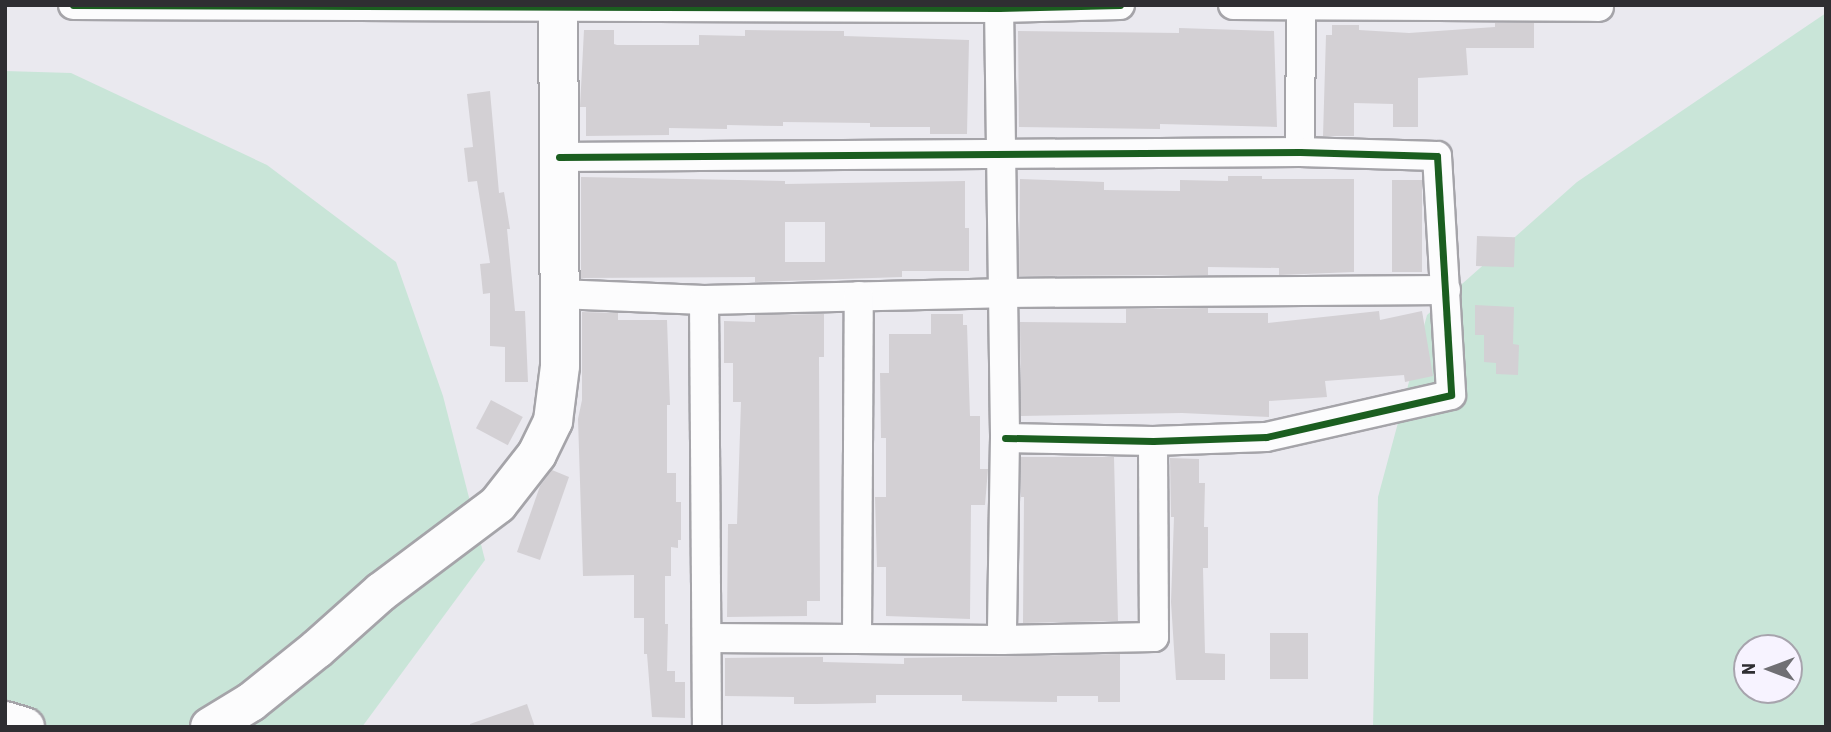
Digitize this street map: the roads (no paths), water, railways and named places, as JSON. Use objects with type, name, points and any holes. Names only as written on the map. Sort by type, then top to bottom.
[{"type":"street","points":[[77,6],[1119,5]]},
{"type":"street","points":[[1233,5],[1599,7]]},
{"type":"street","points":[[210,727],[251,702],[317,649],[381,592],[476,522],[517,484],[554,421],[560,366],[558,6]]},
{"type":"street","points":[[1300,152],[1301,6]]},
{"type":"street","points":[[999,7],[1005,438],[1002,640]]},
{"type":"street","points":[[559,157],[1300,152],[1437,156],[1451,395],[1266,437],[1153,441],[1005,438]]},
{"type":"street","points":[[559,294],[704,300],[1002,293],[1446,290]]},
{"type":"street","points":[[857,638],[859,296]]},
{"type":"street","points":[[704,300],[707,727]]},
{"type":"street","points":[[708,638],[1002,640],[1154,637],[1153,441]]},
{"type":"street","points":[[5,721],[25,727]]}]
